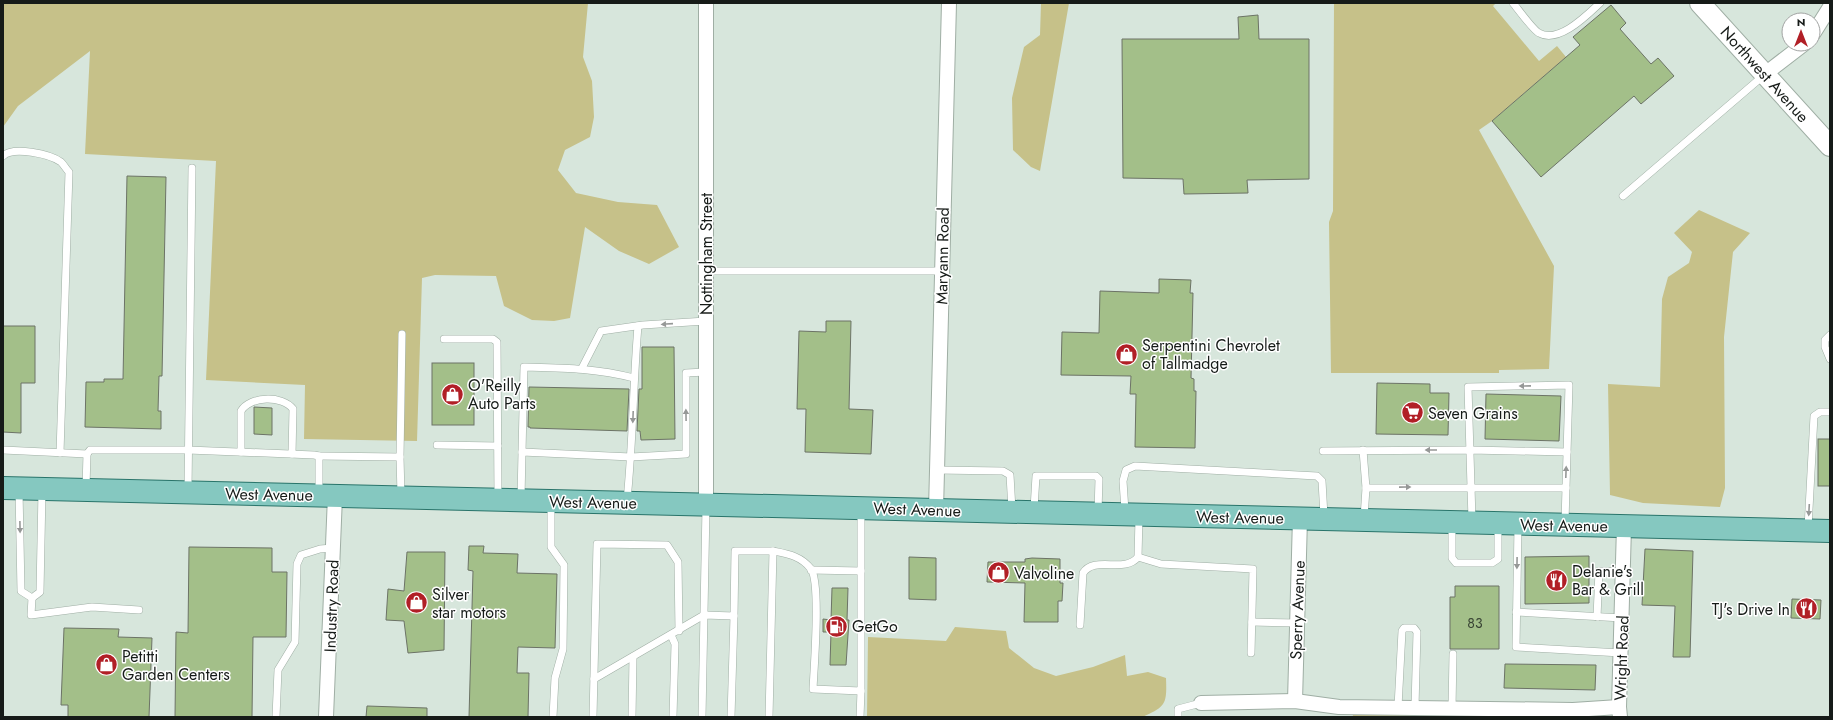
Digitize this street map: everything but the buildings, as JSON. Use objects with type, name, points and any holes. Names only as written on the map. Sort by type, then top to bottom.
[{"type":"main road","name":"West Avenue","points":[[11,488],[627,502],[1098,515],[1300,518],[1830,531]]},
{"type":"street","name":"Nottingham Street","points":[[706,3],[706,504]]},
{"type":"street","name":"Maryann Road","points":[[936,510],[949,3]]},
{"type":"street","name":"Northwest Avenue","points":[[1700,3],[1830,146]]},
{"type":"street","points":[[1821,21],[1830,7]]},
{"type":"street","points":[[1765,74],[1794,52]]},
{"type":"street","name":"Industry Road","points":[[326,717],[333,548],[327,495]]},
{"type":"street","name":"Sperry Avenue","points":[[1295,701],[1300,518]]},
{"type":"street","name":"Wright Road","points":[[1620,712],[1624,526]]},
{"type":"street","points":[[1201,703],[1295,701],[1337,712],[1398,707],[1452,708],[1501,713],[1620,712]]},
{"type":"lane","points":[[1513,3],[1539,33],[1549,35],[1562,33],[1577,24],[1600,3]]},
{"type":"lane","points":[[1623,196],[1765,74]]},
{"type":"lane","points":[[3,156],[17,151],[54,158],[63,163],[69,172],[60,453]]},
{"type":"lane","points":[[188,492],[192,168]]},
{"type":"lane","points":[[706,271],[942,271]]},
{"type":"lane","points":[[582,368],[601,331],[638,326],[706,321]]},
{"type":"lane","points":[[627,502],[632,457],[634,378],[638,326]]},
{"type":"lane","points":[[401,497],[400,457],[402,334]]},
{"type":"lane","points":[[1830,335],[1825,340],[1830,359]]},
{"type":"lane","points":[[444,339],[493,339],[497,342],[498,499]]},
{"type":"lane","points":[[521,500],[524,367],[582,368],[608,371],[634,378]]},
{"type":"lane","points":[[522,452],[632,457],[686,454],[686,373],[706,372]]},
{"type":"lane","points":[[1508,523],[1498,559],[1492,563],[1456,563],[1452,558],[1472,486],[1468,386],[1569,385],[1565,525]]},
{"type":"lane","points":[[241,452],[241,411],[244,406],[255,401],[276,400],[289,404],[293,409],[292,454]]},
{"type":"lane","points":[[1808,530],[1814,416],[1820,412],[1830,412]]},
{"type":"lane","points":[[437,445],[498,446]]},
{"type":"lane","points":[[3,450],[87,454]]},
{"type":"lane","points":[[86,490],[87,454],[90,450],[188,450],[319,456],[400,457]]},
{"type":"lane","points":[[1363,450],[1366,488],[1364,520]]},
{"type":"lane","points":[[1323,451],[1470,450],[1567,452]]},
{"type":"lane","points":[[319,456],[327,495]]},
{"type":"lane","points":[[1138,557],[1132,515],[1123,481],[1126,470],[1135,466],[1316,476],[1322,481],[1324,519]]},
{"type":"lane","points":[[937,470],[1002,471],[1010,475],[1012,512]]},
{"type":"lane","points":[[1034,513],[1036,476],[1096,476],[1099,479],[1098,515]]},
{"type":"lane","points":[[1366,488],[1472,486],[1566,488]]},
{"type":"lane","points":[[11,488],[21,591],[32,598]]},
{"type":"lane","points":[[42,488],[40,592],[32,598],[31,616],[92,607],[139,610]]},
{"type":"lane","points":[[551,501],[551,547],[564,566],[563,649],[554,678],[553,717]]},
{"type":"lane","points":[[702,717],[706,504]]},
{"type":"lane","points":[[860,717],[861,508]]},
{"type":"lane","points":[[1508,523],[1516,612],[1516,647],[1621,653]]},
{"type":"lane","points":[[593,717],[597,544],[667,545],[678,562],[679,631]]},
{"type":"lane","points":[[276,717],[278,670],[295,642],[297,564],[301,555],[320,549],[333,548]]},
{"type":"lane","points":[[731,717],[736,551],[773,551],[796,556],[811,570],[816,588],[813,689],[861,691]]},
{"type":"lane","points":[[769,717],[773,551]]},
{"type":"lane","points":[[1138,557],[1161,564],[1253,569],[1251,653]]},
{"type":"lane","points":[[1080,625],[1083,573],[1085,570],[1092,566],[1127,565],[1138,557]]},
{"type":"lane","points":[[811,570],[861,571]]},
{"type":"lane","points":[[1597,617],[1599,571],[1623,572]]},
{"type":"lane","points":[[1516,612],[1622,618]]},
{"type":"lane","points":[[594,679],[679,631],[704,615],[734,616]]},
{"type":"lane","points":[[1252,622],[1297,623]]},
{"type":"lane","points":[[1398,707],[1402,631],[1404,628],[1414,628],[1417,632],[1415,707]]},
{"type":"lane","points":[[671,635],[674,644],[673,717]]},
{"type":"lane","points":[[1452,708],[1453,654]]},
{"type":"lane","points":[[632,717],[633,657]]},
{"type":"lane","points":[[1178,717],[1178,709],[1201,703]]},
{"type":"shaded area","points":[[3,3],[588,3],[583,57],[592,81],[594,117],[590,137],[565,150],[558,170],[576,193],[618,202],[657,205],[679,247],[649,264],[619,251],[585,227],[570,318],[554,321],[532,320],[504,306],[496,276],[435,275],[422,278],[417,441],[304,439],[305,385],[206,380],[216,161],[85,154],[90,51],[18,106],[3,127]]},
{"type":"shaded area","points":[[1041,3],[1069,3],[1040,171],[1031,167],[1013,150],[1012,98],[1024,47],[1040,35]]},
{"type":"shaded area","points":[[1334,3],[1496,3],[1493,6],[1539,61],[1557,46],[1566,57],[1492,121],[1479,130],[1554,266],[1549,369],[1499,370],[1499,373],[1331,373],[1329,222],[1333,211]]},
{"type":"shaded area","points":[[1699,210],[1750,233],[1733,252],[1724,337],[1725,488],[1720,507],[1643,503],[1610,495],[1608,384],[1660,387],[1662,299],[1668,277],[1689,263],[1692,252],[1674,233]]},
{"type":"shaded area","points":[[955,627],[1006,631],[1009,648],[1034,668],[1056,676],[1093,667],[1125,655],[1127,676],[1148,672],[1166,678],[1165,699],[1160,707],[1142,717],[867,717],[868,637],[946,641]]},
{"type":"shaded area","points":[[1355,712],[1577,715],[1608,717],[1352,717]]},
{"type":"place","name":"Serpentini Chevrolet of Tallmadge","points":[[1126,354]]},
{"type":"place","name":"O'Reilly Auto Parts","points":[[453,394]]},
{"type":"place","name":"Seven Grains","points":[[1412,413]]},
{"type":"place","name":"Valvoline","points":[[999,573]]},
{"type":"place","name":"Delanie's Bar & Grill","points":[[1557,580]]},
{"type":"place","name":"Silver star motors","points":[[416,603]]},
{"type":"place","name":"TJ's Drive In","points":[[1806,609]]},
{"type":"place","name":"GetGo","points":[[836,626]]},
{"type":"place","name":"Petitti Garden Centers","points":[[107,665]]}]
